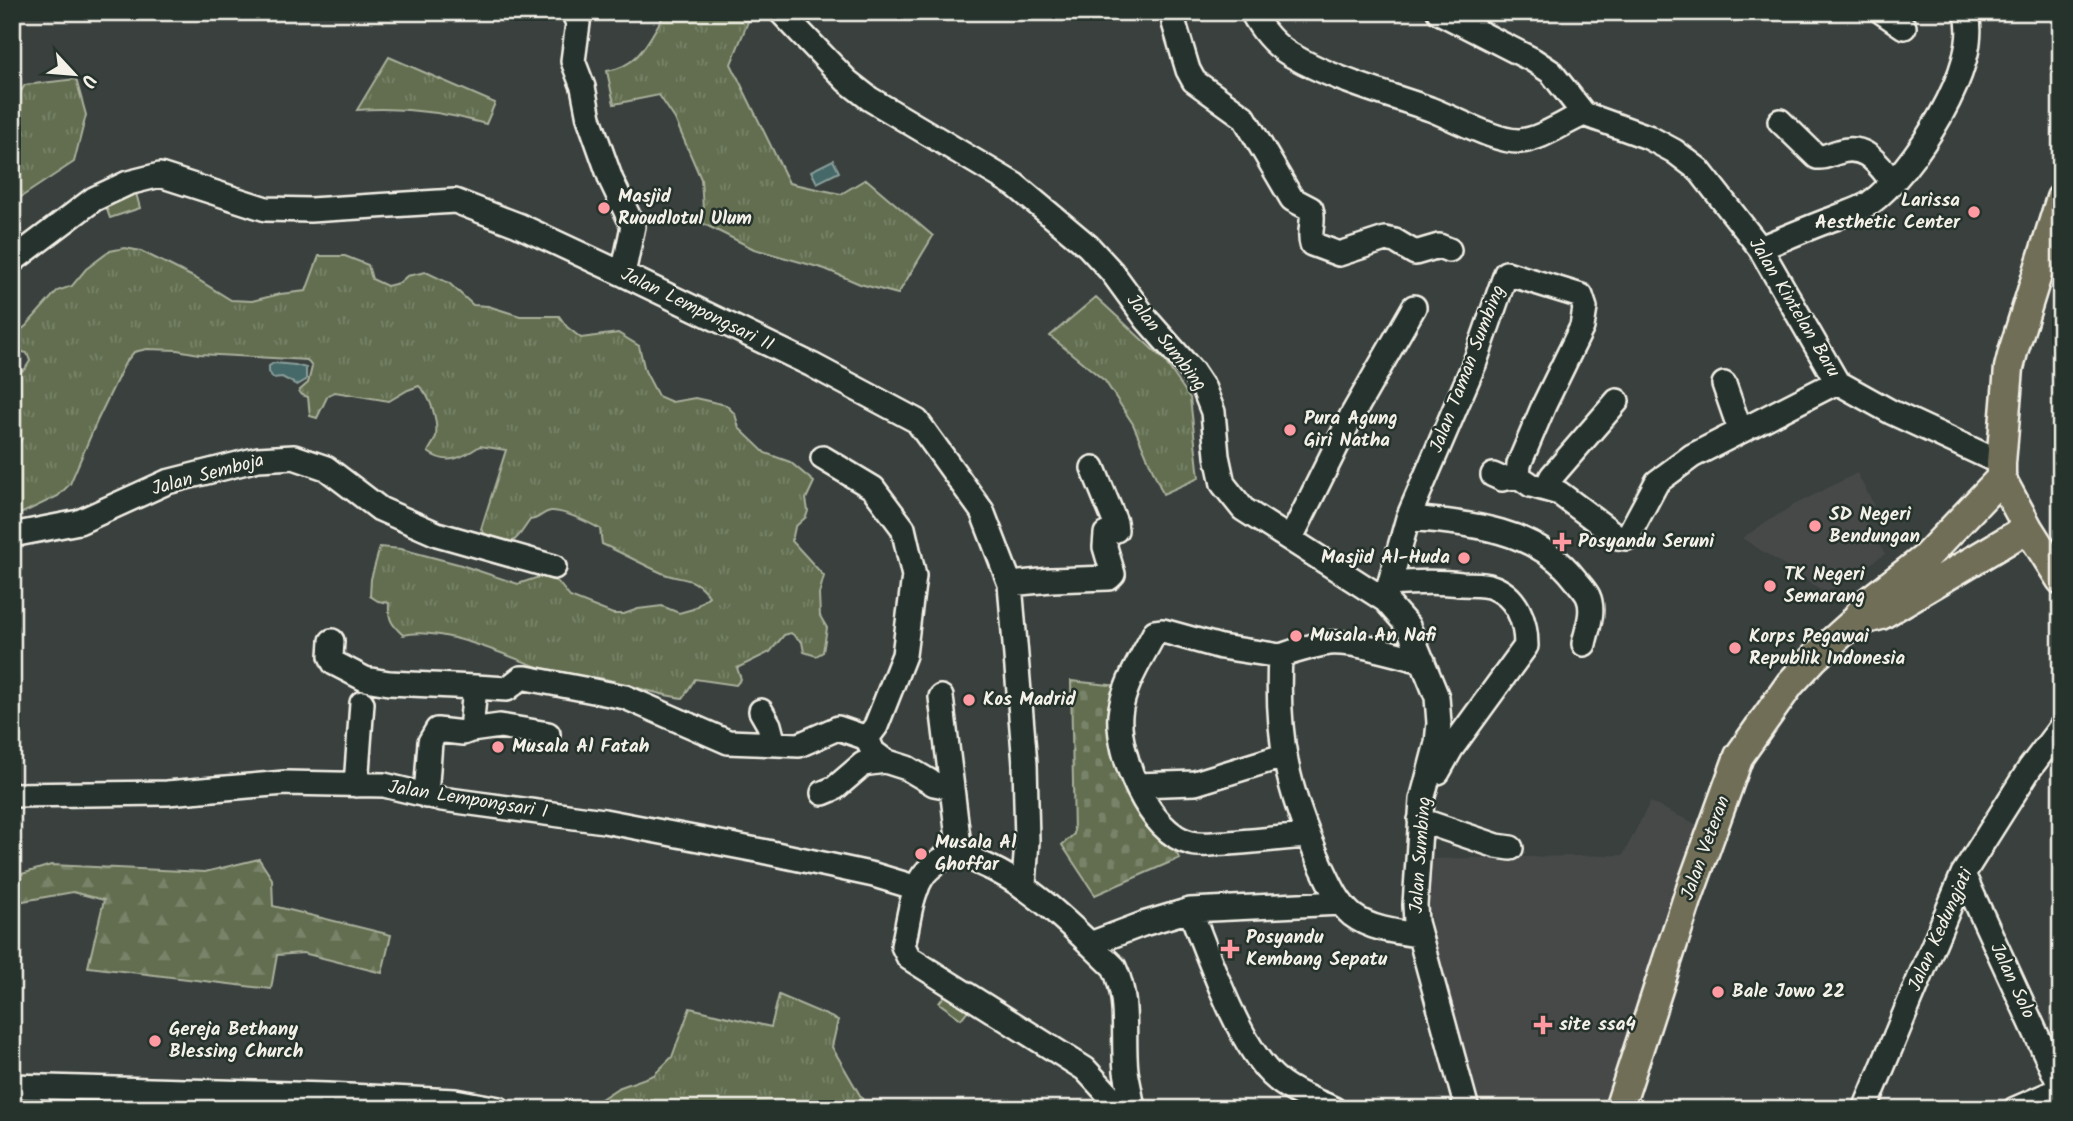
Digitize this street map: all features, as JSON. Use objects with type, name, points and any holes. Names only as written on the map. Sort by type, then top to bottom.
[{"type":"main road","points":[[2061,198],[2011,360],[2001,470],[2028,528],[2061,580]]},
{"type":"main road","name":"Jalan Veteran","points":[[1619,1109],[1688,897],[1739,755],[1790,684],[1853,623],[1868,601],[1925,558],[2001,470]]},
{"type":"main road","name":"Jalan Veteran","points":[[1853,623],[1881,615],[2028,528]]},
{"type":"street","points":[[573,12],[578,23],[573,61],[611,180],[633,226],[623,274]]},
{"type":"street","name":"Jalan Sumbing","points":[[780,12],[847,81],[870,99],[1015,185],[1088,246],[1112,272],[1147,320],[1192,371],[1204,389],[1213,412],[1223,484],[1244,509],[1387,592],[1408,626],[1437,696],[1437,743],[1421,810],[1415,905],[1419,935],[1467,1109]]},
{"type":"street","points":[[1175,12],[1174,23],[1194,81],[1244,117],[1292,199],[1311,209],[1312,244],[1339,254],[1385,239],[1401,244],[1415,253],[1439,246],[1449,250]]},
{"type":"street","points":[[1252,12],[1262,30],[1290,55],[1355,84],[1505,139],[1521,141],[1536,137],[1584,114],[1550,72],[1533,60],[1439,12]]},
{"type":"street","points":[[1881,12],[1904,27]]},
{"type":"street","points":[[1760,248],[1853,212],[1870,203],[1892,181],[1919,150],[1955,85],[1969,36],[1966,12]]},
{"type":"street","name":"Jalan Kintelan Baru","points":[[1584,114],[1648,137],[1674,150],[1699,170],[1760,248],[1837,382],[2001,470]]},
{"type":"street","points":[[1780,121],[1817,157],[1822,158],[1841,150],[1866,153],[1892,181]]},
{"type":"street","name":"Jalan Lempongsari II","points":[[12,261],[94,199],[128,183],[160,175],[266,209],[310,210],[455,201],[518,225],[623,274],[811,365],[917,421],[982,510],[1010,584],[1025,764],[1027,841],[1024,886]]},
{"type":"street","name":"Jalan Taman Sumbing","points":[[1387,592],[1408,518],[1475,362],[1506,273],[1581,296],[1585,308],[1582,327],[1544,405],[1519,464],[1518,476]]},
{"type":"street","points":[[1290,538],[1352,417],[1414,307]]},
{"type":"street","points":[[1493,475],[1503,478],[1518,476],[1531,485],[1546,488],[1570,500],[1618,537],[1627,538],[1657,482],[1692,456],[1837,382]]},
{"type":"street","points":[[1724,384],[1740,430]]},
{"type":"street","points":[[1546,488],[1552,476],[1617,401]]},
{"type":"street","name":"Jalan Semboja","points":[[12,535],[79,522],[167,482],[258,459],[294,457],[326,468],[380,509],[437,534],[554,567]]},
{"type":"street","points":[[823,458],[873,488],[903,528],[914,576],[904,654],[876,726],[867,738]]},
{"type":"street","points":[[1010,584],[1109,578],[1113,574],[1105,547],[1106,534],[1116,530],[1115,522],[1093,468]]},
{"type":"street","points":[[1408,518],[1472,524],[1547,551],[1565,566],[1588,597],[1591,614],[1584,644]]},
{"type":"street","points":[[1387,592],[1424,580],[1490,586],[1511,598],[1523,617],[1526,646],[1451,749],[1421,810],[1497,846],[1511,848]]},
{"type":"street","points":[[1308,836],[1202,845],[1179,839],[1152,812],[1137,785],[1122,743],[1120,715],[1126,690],[1155,632],[1163,631],[1221,647],[1280,656],[1331,643],[1348,644],[1423,662]]},
{"type":"street","points":[[332,641],[331,656],[334,663],[365,679],[389,683],[507,689],[521,678],[526,678],[625,697],[728,742],[799,745],[838,729],[867,738],[873,752],[885,761],[907,768],[934,784],[950,787]]},
{"type":"street","points":[[1280,656],[1278,698],[1283,756],[1308,836],[1341,903],[1364,923],[1419,935]]},
{"type":"street","points":[[426,796],[432,736],[437,730],[463,733],[472,722],[475,687]]},
{"type":"street","points":[[941,697],[960,854]]},
{"type":"street","points":[[356,785],[362,703]]},
{"type":"street","points":[[761,711],[769,725],[774,744]]},
{"type":"street","points":[[472,722],[548,734]]},
{"type":"street","name":"Jalan Kedungjati","points":[[1866,1109],[1963,874],[2030,768],[2061,727]]},
{"type":"street","points":[[1137,785],[1195,783],[1283,756]]},
{"type":"street","points":[[823,793],[835,788],[863,764],[885,761]]},
{"type":"street","name":"Jalan Lempongsari I","points":[[12,794],[167,793],[285,783],[384,785],[426,796],[604,821],[762,850],[874,875],[917,888]]},
{"type":"street","points":[[1122,1109],[1085,1069],[909,958],[904,946],[917,888],[922,877],[935,866],[951,855],[960,854],[993,868],[1024,886],[1114,967],[1122,984],[1125,1004],[1126,1069],[1133,1109]]},
{"type":"street","name":"Jalan Solo","points":[[1963,874],[2061,1089]]},
{"type":"street","points":[[1090,944],[1190,910],[1341,903]]},
{"type":"street","points":[[1190,910],[1235,1018],[1244,1037],[1261,1061],[1273,1076],[1305,1097],[1334,1109]]},
{"type":"street","points":[[12,1086],[455,1101],[499,1109]]},
{"type":"street","points":[[2015,1109],[2061,1089],[2059,1109]]},
{"type":"shaded area","name":"SD Negeri Bendungan","points":[[1857,473],[1874,505],[1862,515],[1885,554],[1826,593],[1742,538],[1790,507]]},
{"type":"shaded area","name":"site ssa4","points":[[1650,802],[1700,826],[1601,1109],[1477,1109],[1434,940],[1424,859],[1623,855]]},
{"type":"green space","points":[[666,12],[743,12],[749,19],[731,64],[789,183],[841,194],[866,179],[933,236],[898,294],[754,249],[704,224],[701,179],[675,119],[659,95],[614,104],[607,71],[619,68],[636,57]]},
{"type":"green space","points":[[389,57],[495,103],[486,124],[422,111],[357,110]]},
{"type":"green space","points":[[76,79],[86,115],[74,162],[12,203],[12,105],[25,85]]},
{"type":"green space","points":[[136,193],[140,208],[110,218],[105,204]]},
{"type":"green space","points":[[125,248],[141,251],[195,278],[231,300],[252,301],[306,291],[319,256],[345,256],[368,265],[372,279],[387,286],[399,283],[407,276],[426,272],[449,283],[473,305],[488,306],[520,316],[559,316],[567,327],[581,338],[618,333],[639,346],[645,371],[658,396],[672,402],[695,398],[726,405],[735,414],[739,428],[765,453],[790,462],[814,482],[806,499],[806,517],[795,527],[792,541],[824,576],[819,594],[820,616],[827,628],[823,652],[816,656],[804,652],[802,642],[791,633],[784,635],[770,652],[737,668],[741,679],[736,685],[695,679],[683,698],[605,679],[558,674],[457,639],[419,633],[403,635],[391,621],[389,603],[370,596],[371,579],[380,547],[401,549],[458,564],[518,584],[542,576],[558,582],[570,597],[613,614],[662,606],[679,613],[693,609],[709,596],[692,581],[669,576],[602,544],[600,529],[556,511],[530,520],[519,536],[511,542],[501,543],[490,538],[481,529],[506,450],[480,446],[454,459],[442,459],[428,452],[435,438],[436,423],[430,402],[419,386],[389,401],[335,392],[328,395],[317,418],[310,416],[308,397],[299,391],[308,383],[312,367],[307,360],[199,354],[177,350],[147,349],[134,352],[125,363],[70,484],[58,496],[12,518],[12,458],[22,438],[12,431],[12,376],[25,369],[30,361],[27,353],[12,353],[12,337],[26,326],[57,291],[72,286],[86,269],[110,251]]},
{"type":"green space","points":[[1096,297],[1164,360],[1190,398],[1199,478],[1163,494],[1133,424],[1105,381],[1050,336]]},
{"type":"green space","points":[[1071,681],[1119,686],[1156,828],[1180,858],[1095,895],[1062,845],[1074,834]]},
{"type":"green space","points":[[259,859],[272,879],[273,906],[391,935],[382,973],[303,953],[277,955],[271,989],[88,967],[104,900],[73,892],[12,903],[12,877],[51,865],[205,872]]},
{"type":"green space","points":[[949,989],[972,1005],[961,1019],[939,1003]]},
{"type":"green space","points":[[779,995],[838,1020],[832,1047],[868,1109],[597,1109],[598,1101],[618,1088],[654,1075],[672,1057],[690,1008],[771,1027]]},
{"type":"water","points":[[833,160],[839,172],[817,183],[811,171]]},
{"type":"water","points":[[274,363],[306,368],[306,380],[297,385],[282,377],[273,378],[269,366]]},
{"type":"place","name":"Masjid Ruoudlotul Ulum","points":[[604,208]]},
{"type":"place","name":"Larissa Aesthetic Center","points":[[1974,212]]},
{"type":"place","name":"Pura Agung Giri Natha","points":[[1290,430]]},
{"type":"place","name":"SD Negeri Bendungan","points":[[1815,526]]},
{"type":"place","name":"Posyandu Seruni","points":[[1562,542]]},
{"type":"place","name":"Masjid Al-Huda","points":[[1464,558]]},
{"type":"place","name":"TK Negeri Semarang","points":[[1770,586]]},
{"type":"place","name":"Musala An Nafi","points":[[1296,636]]},
{"type":"place","name":"Korps Pegawai Republik Indonesia","points":[[1735,648]]},
{"type":"place","name":"Kos Madrid","points":[[969,700]]},
{"type":"place","name":"Musala Al Fatah","points":[[498,747]]},
{"type":"place","name":"Musala Al Ghoffar","points":[[921,854]]},
{"type":"place","name":"Posyandu Kembang Sepatu","points":[[1230,949]]},
{"type":"place","name":"Bale Jowo 22","points":[[1718,992]]},
{"type":"place","name":"site ssa4","points":[[1543,1025]]},
{"type":"place","name":"Gereja Bethany Blessing Church","points":[[155,1041]]}]
